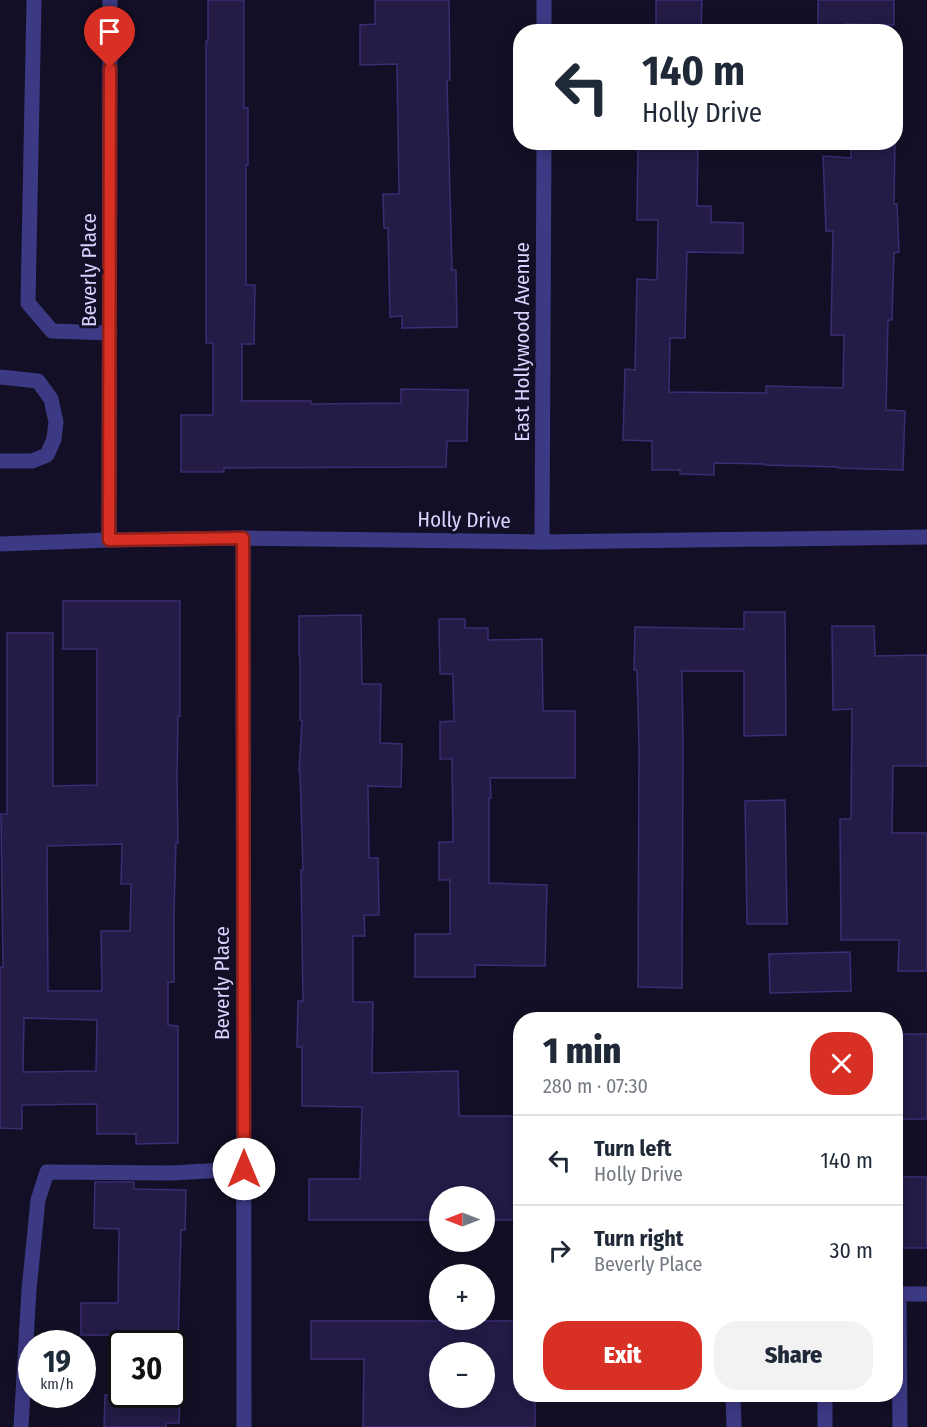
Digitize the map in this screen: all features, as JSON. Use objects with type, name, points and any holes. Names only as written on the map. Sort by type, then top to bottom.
[{"type":"street","points":[[34,0],[28,303],[52,331],[110,333]]},
{"type":"street","name":"Beverly Place","points":[[109,540],[110,0]]},
{"type":"street","points":[[544,0],[544,24]]},
{"type":"street","name":"East Hollywood Avenue","points":[[542,542],[544,150]]},
{"type":"street","points":[[0,377],[38,381],[51,399],[56,422],[54,439],[47,455],[32,461],[0,461]]},
{"type":"street","name":"Holly Drive","points":[[0,544],[243,538],[542,542],[927,537]]},
{"type":"street","name":"Beverly Place","points":[[243,538],[244,1427]]},
{"type":"street","points":[[21,1427],[38,1200],[47,1172],[171,1173],[244,1169]]},
{"type":"street","points":[[903,1294],[927,1294]]},
{"type":"street","points":[[733,1402],[734,1427]]},
{"type":"street","points":[[825,1402],[825,1427]]},
{"type":"street","points":[[900,1402],[900,1427]]},
{"type":"building","points":[[208,0],[244,0],[244,108],[248,108],[246,285],[255,285],[254,344],[242,344],[242,401],[311,401],[311,404],[401,403],[401,389],[468,390],[467,441],[447,441],[446,467],[224,468],[224,472],[181,472],[181,415],[213,415],[213,343],[206,343]]},
{"type":"building","points":[[375,0],[449,0],[450,80],[447,80],[452,270],[456,270],[457,327],[402,328],[402,316],[390,317],[388,228],[384,228],[383,194],[399,194],[397,64],[360,65],[360,25],[375,24]]},
{"type":"building","points":[[656,0],[702,0],[701,24],[656,24]]},
{"type":"building","points":[[818,0],[894,0],[894,24],[818,24]]},
{"type":"building","points":[[638,150],[698,150],[697,206],[711,206],[711,222],[743,223],[743,253],[687,252],[685,338],[670,338],[669,392],[766,393],[766,386],[843,388],[844,335],[831,335],[833,231],[826,231],[823,156],[851,158],[851,150],[895,150],[894,204],[897,204],[899,252],[894,253],[892,320],[888,320],[886,410],[905,411],[903,470],[714,463],[714,475],[680,474],[680,470],[652,470],[652,441],[623,440],[625,369],[635,370],[637,279],[657,280],[658,220],[637,220]]},
{"type":"building","points":[[63,601],[180,601],[178,843],[176,843],[174,911],[174,982],[168,982],[168,1025],[178,1026],[178,1143],[136,1144],[136,1134],[97,1134],[97,1104],[22,1105],[22,1129],[0,1128],[0,967],[3,967],[1,814],[7,814],[7,633],[53,633],[53,786],[97,785],[97,649],[63,649]],"holes":[[[122,844],[121,884],[131,884],[130,931],[101,931],[102,991],[48,991],[47,846]],[[24,1018],[97,1020],[96,1071],[23,1072]]]},
{"type":"building","points":[[744,612],[785,612],[786,735],[744,736],[744,671],[682,671],[682,988],[638,987],[639,747],[637,670],[634,670],[635,627],[744,629]]},
{"type":"building","points":[[361,615],[362,684],[381,684],[380,743],[402,744],[401,787],[368,786],[369,858],[378,858],[379,915],[364,915],[365,936],[353,936],[353,1002],[373,1002],[372,1073],[458,1071],[459,1116],[513,1116],[513,1220],[495,1220],[495,1186],[429,1186],[429,1220],[309,1220],[309,1179],[360,1179],[362,1107],[302,1106],[302,1047],[297,1047],[298,1001],[303,1001],[301,870],[303,870],[299,771],[302,720],[300,720],[299,616]]},
{"type":"building","points":[[439,619],[465,619],[465,628],[488,628],[488,640],[542,639],[543,711],[575,711],[575,778],[490,778],[489,883],[547,885],[545,966],[475,965],[475,977],[415,977],[415,934],[450,934],[450,880],[439,880],[439,842],[453,842],[452,759],[440,759],[440,722],[454,721],[453,674],[440,674]]},
{"type":"building","points":[[832,626],[874,626],[875,656],[927,655],[927,766],[893,766],[892,833],[927,833],[927,971],[898,971],[899,940],[841,940],[840,819],[851,819],[852,709],[833,710]]},
{"type":"building","points":[[785,800],[787,924],[747,924],[745,801]]},
{"type":"building","points":[[850,952],[851,991],[770,993],[769,954]]},
{"type":"building","points":[[903,1034],[927,1034],[927,1119],[903,1119]]},
{"type":"building","points":[[903,1177],[927,1177],[927,1248],[903,1248]]},
{"type":"building","points":[[95,1182],[134,1182],[134,1189],[186,1190],[185,1230],[181,1230],[178,1330],[108,1330],[108,1335],[96,1335],[96,1330],[81,1330],[81,1303],[118,1303],[119,1229],[94,1228]]},
{"type":"building","points":[[311,1321],[429,1321],[429,1330],[495,1330],[495,1321],[513,1321],[513,1402],[535,1402],[535,1427],[363,1427],[364,1359],[311,1359]]},
{"type":"building","points":[[105,1395],[108,1395],[108,1408],[180,1408],[179,1423],[166,1423],[166,1427],[104,1427]]},
{"type":"route","points":[[110,68],[109,540],[243,538],[244,1169]]}]
